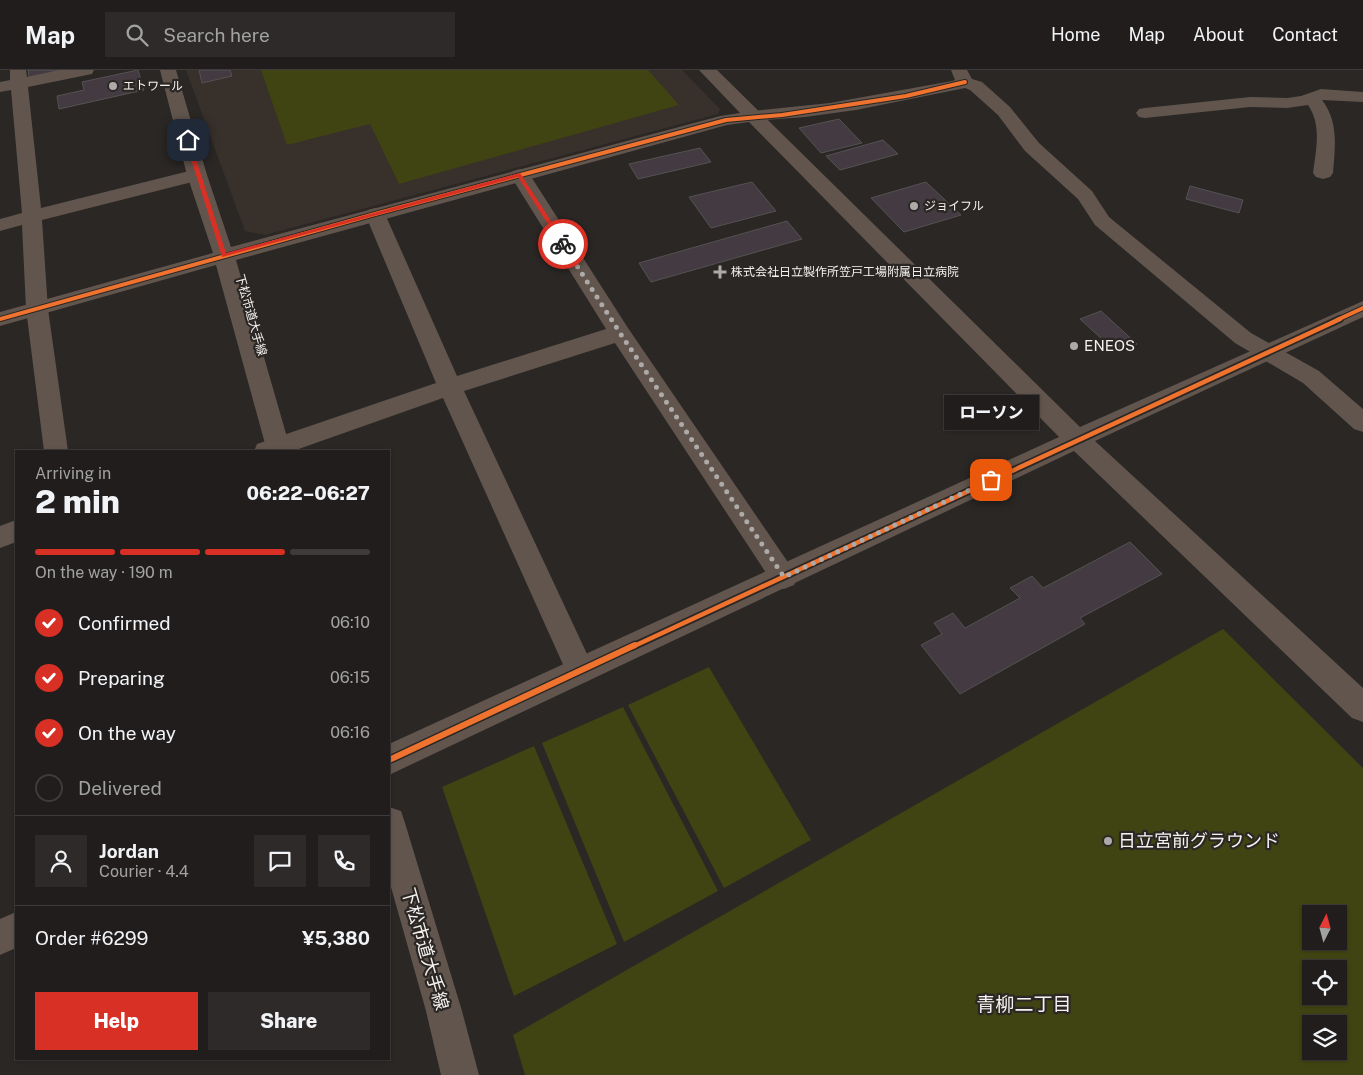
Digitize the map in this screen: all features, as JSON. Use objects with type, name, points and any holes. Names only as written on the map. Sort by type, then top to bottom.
[{"type":"street","points":[[0,87],[19,77],[86,70]]},
{"type":"street","name":"下松市道大手線","points":[[168,70],[198,175],[224,256],[274,450]]},
{"type":"street","points":[[707,70],[1078,440],[1363,708]]},
{"type":"street","points":[[0,319],[375,214],[726,120],[753,116],[782,115],[906,96],[957,85],[962,76],[1004,111],[1032,148],[1086,195],[1102,221],[1243,338],[1269,351],[1311,377],[1363,423]]},
{"type":"street","points":[[19,77],[32,217],[37,309],[56,450]]},
{"type":"street","points":[[1145,114],[1250,102],[1287,103],[1304,101],[1321,94],[1363,97]]},
{"type":"street","points":[[1311,98],[1320,107],[1327,131],[1323,173]]},
{"type":"street","points":[[0,225],[198,175]]},
{"type":"street","points":[[520,175],[620,333],[784,577]]},
{"type":"street","points":[[375,214],[450,387],[580,671]]},
{"type":"street","points":[[390,760],[1363,308]]},
{"type":"street","points":[[274,450],[450,387],[620,333]]},
{"type":"street","points":[[0,537],[15,531]]},
{"type":"street","name":"下松市道大手線","points":[[390,826],[444,1011],[460,1075]]},
{"type":"street","points":[[0,937],[15,930]]},
{"type":"shaded area","points":[[186,70],[682,70],[720,109],[718,114],[265,235],[245,231]]},
{"type":"green space","points":[[261,70],[648,70],[679,105],[399,184],[370,124],[287,145]]},
{"type":"green space","name":"日立宮前グラウンド","points":[[1223,629],[1363,768],[1363,1075],[525,1075],[513,1035]]},
{"type":"green space","points":[[709,667],[811,840],[724,888],[628,705]]},
{"type":"green space","points":[[623,707],[718,891],[624,942],[542,743]]},
{"type":"green space","points":[[534,746],[617,944],[514,996],[442,787]]},
{"type":"building","points":[[28,70],[62,70],[29,77]]},
{"type":"building","name":"エトワール","points":[[138,70],[144,90],[59,109],[57,96],[84,90],[82,82]]},
{"type":"building","points":[[199,70],[230,70],[232,76],[202,83]]},
{"type":"building","points":[[839,119],[862,143],[821,153],[799,128]]},
{"type":"building","points":[[883,140],[898,154],[840,170],[826,156]]},
{"type":"building","points":[[700,148],[711,162],[638,179],[629,164]]},
{"type":"building","points":[[752,182],[776,211],[711,228],[689,197]]},
{"type":"building","points":[[926,182],[961,215],[904,232],[871,198]]},
{"type":"building","points":[[1190,186],[1243,200],[1239,213],[1186,199]]},
{"type":"building","points":[[787,221],[802,239],[651,282],[639,263]]},
{"type":"building","points":[[1101,311],[1137,344],[1116,352],[1080,319]]},
{"type":"building","points":[[1130,542],[1162,574],[1080,618],[1085,624],[960,694],[921,645],[942,634],[934,623],[953,613],[965,628],[1020,598],[1010,588],[1032,576],[1043,588]]},
{"type":"cycle path","points":[[0,319],[375,214],[726,120],[782,115],[906,96],[965,82]]},
{"type":"cycle path","points":[[390,760],[1159,401],[1363,308]]},
{"type":"way so far","points":[[563,244],[620,333],[784,577],[991,480]]},
{"type":"place","name":"エトワール","points":[[113,86]]},
{"type":"place","name":"ジョイフル","points":[[914,206]]},
{"type":"place","name":"株式会社日立製作所笠戸工場附属日立病院","points":[[720,272]]},
{"type":"place","name":"ENEOS","points":[[1074,346]]},
{"type":"place","name":"ローソン","points":[[991,480]]},
{"type":"place","name":"日立宮前グラウンド","points":[[1108,841]]},
{"type":"district","name":"青柳二丁目","points":[[1024,1004]]},
{"type":"route","points":[[188,140],[224,256],[520,175],[563,244]]}]
